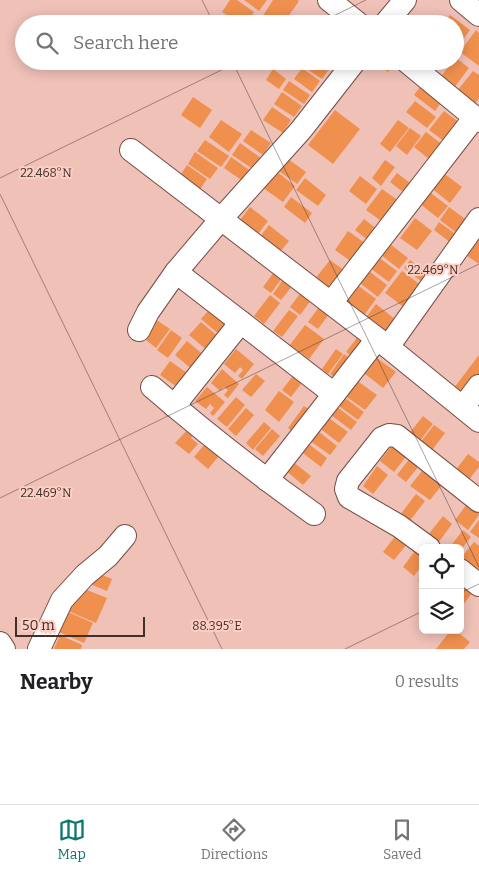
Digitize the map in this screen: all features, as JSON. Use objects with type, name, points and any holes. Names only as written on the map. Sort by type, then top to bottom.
[{"type":"street","points":[[328,0],[348,15]]},
{"type":"street","points":[[392,15],[405,0]]},
{"type":"street","points":[[461,0],[479,15]]},
{"type":"street","points":[[139,330],[148,312],[176,272],[301,130],[348,70]]},
{"type":"street","points":[[331,303],[477,119],[417,70]]},
{"type":"street","points":[[131,150],[383,343],[471,414],[479,386]]},
{"type":"street","points":[[267,480],[334,394],[383,343],[479,219]]},
{"type":"street","points":[[176,272],[334,394]]},
{"type":"street","points":[[174,406],[241,322]]},
{"type":"street","points":[[152,387],[196,425],[314,514]]},
{"type":"street","points":[[424,544],[400,526],[349,497],[346,489],[348,481],[382,438],[397,436],[479,501]]},
{"type":"street","points":[[39,649],[62,600],[85,575],[108,556],[125,536]]},
{"type":"street","points":[[464,573],[479,585]]},
{"type":"street","points":[[0,643],[4,649]]},
{"type":"building","points":[[230,0],[237,0],[254,12],[252,15],[226,15],[222,12]]},
{"type":"building","points":[[244,0],[267,0],[259,11]]},
{"type":"building","points":[[273,0],[299,1],[289,15],[263,15]]},
{"type":"building","points":[[464,26],[470,30],[464,38]]},
{"type":"building","points":[[476,30],[479,33],[479,66],[464,55],[464,46]]},
{"type":"building","points":[[464,64],[469,68],[454,88],[440,78],[446,70],[464,70]]},
{"type":"building","points":[[272,70],[286,79],[279,89],[266,80]]},
{"type":"building","points":[[301,70],[305,70],[320,81],[312,92],[294,79]]},
{"type":"building","points":[[308,70],[328,70],[322,79]]},
{"type":"building","points":[[473,71],[479,75],[479,98],[475,104],[457,91]]},
{"type":"building","points":[[289,81],[310,95],[304,104],[283,90]]},
{"type":"building","points":[[422,84],[443,100],[435,111],[414,95]]},
{"type":"building","points":[[282,92],[302,106],[294,117],[274,104]]},
{"type":"building","points":[[193,97],[212,110],[200,128],[181,115]]},
{"type":"building","points":[[415,101],[436,117],[427,128],[406,112]]},
{"type":"building","points":[[272,107],[291,120],[283,133],[263,120]]},
{"type":"building","points":[[335,110],[360,129],[333,164],[308,145]]},
{"type":"building","points":[[444,111],[464,126],[449,145],[429,130]]},
{"type":"building","points":[[221,120],[242,134],[229,152],[209,137]]},
{"type":"building","points":[[398,120],[409,128],[390,152],[380,144]]},
{"type":"building","points":[[410,128],[421,136],[407,155],[396,146]]},
{"type":"building","points":[[251,130],[271,143],[263,155],[243,141]]},
{"type":"building","points":[[426,132],[447,148],[435,164],[414,147]]},
{"type":"building","points":[[205,140],[229,156],[221,167],[197,151]]},
{"type":"building","points":[[240,143],[261,158],[253,169],[232,155]]},
{"type":"building","points":[[195,152],[218,168],[210,179],[188,164]]},
{"type":"building","points":[[231,157],[252,172],[244,182],[224,168]]},
{"type":"building","points":[[288,159],[306,172],[297,184],[279,171]]},
{"type":"building","points":[[385,160],[395,167],[381,186],[372,178]]},
{"type":"building","points":[[187,165],[207,179],[199,191],[179,177]]},
{"type":"building","points":[[276,171],[295,186],[283,202],[263,188]]},
{"type":"building","points":[[442,172],[462,187],[450,203],[430,187]]},
{"type":"building","points":[[397,173],[414,186],[407,195],[390,182]]},
{"type":"building","points":[[360,176],[377,189],[366,204],[349,191]]},
{"type":"building","points":[[305,178],[326,195],[318,206],[296,190]]},
{"type":"building","points":[[382,189],[400,202],[384,223],[366,210]]},
{"type":"building","points":[[428,191],[448,206],[438,218],[419,203]]},
{"type":"building","points":[[291,197],[312,213],[305,223],[284,207]]},
{"type":"building","points":[[250,207],[268,221],[258,234],[240,220]]},
{"type":"building","points":[[449,207],[472,224],[462,237],[440,220]]},
{"type":"building","points":[[415,218],[432,231],[417,250],[400,238]]},
{"type":"building","points":[[364,219],[382,233],[373,244],[355,230]]},
{"type":"building","points":[[439,222],[461,238],[455,246],[434,230]]},
{"type":"building","points":[[269,225],[289,241],[279,253],[259,238]]},
{"type":"building","points":[[348,231],[369,246],[356,265],[335,250]]},
{"type":"building","points":[[479,237],[479,264],[463,253]]},
{"type":"building","points":[[385,240],[408,258],[399,269],[376,251]]},
{"type":"building","points":[[374,254],[397,271],[389,282],[366,265]]},
{"type":"building","points":[[330,260],[349,274],[335,293],[315,279]]},
{"type":"building","points":[[410,260],[432,276],[425,284],[404,268]]},
{"type":"building","points":[[277,268],[285,274],[271,293],[263,287]]},
{"type":"building","points":[[365,268],[387,285],[378,297],[356,280]]},
{"type":"building","points":[[402,271],[422,286],[405,308],[385,293]]},
{"type":"building","points":[[287,274],[296,281],[281,300],[273,294]]},
{"type":"building","points":[[356,284],[376,299],[362,318],[342,303]]},
{"type":"building","points":[[305,287],[315,295],[300,315],[290,307]]},
{"type":"building","points":[[270,295],[280,303],[264,324],[254,316]]},
{"type":"building","points":[[215,303],[234,319],[220,335],[201,319]]},
{"type":"building","points":[[322,303],[332,310],[318,329],[308,322]]},
{"type":"building","points":[[376,304],[396,320],[384,335],[364,320]]},
{"type":"building","points":[[289,310],[298,316],[282,337],[273,331]]},
{"type":"building","points":[[155,319],[170,329],[156,348],[142,337]]},
{"type":"building","points":[[201,322],[220,338],[208,351],[189,335]]},
{"type":"building","points":[[305,325],[324,339],[309,359],[290,345]]},
{"type":"building","points":[[171,330],[182,338],[168,358],[157,350]]},
{"type":"building","points":[[359,335],[369,342],[356,359],[346,352]]},
{"type":"building","points":[[187,341],[206,357],[194,371],[175,355]]},
{"type":"building","points":[[236,349],[254,364],[242,379],[238,376],[243,370],[240,367],[235,373],[224,364]]},
{"type":"building","points":[[336,349],[343,354],[328,374],[322,369]]},
{"type":"building","points":[[344,354],[354,362],[340,381],[330,374]]},
{"type":"building","points":[[479,355],[479,375],[464,395],[454,388]]},
{"type":"building","points":[[377,358],[396,372],[383,388],[365,374]]},
{"type":"building","points":[[170,361],[190,375],[180,389],[160,375]]},
{"type":"building","points":[[299,368],[308,375],[291,397],[282,390]]},
{"type":"building","points":[[222,369],[239,384],[228,398],[224,395],[228,390],[224,387],[220,391],[211,383]]},
{"type":"building","points":[[256,374],[265,381],[251,397],[242,390]]},
{"type":"building","points":[[356,380],[377,395],[365,410],[344,395]]},
{"type":"building","points":[[207,387],[225,402],[213,416],[210,413],[214,408],[210,404],[206,409],[195,401]]},
{"type":"building","points":[[279,391],[294,402],[279,422],[265,410]]},
{"type":"building","points":[[341,395],[364,412],[358,420],[335,403]]},
{"type":"building","points":[[236,397],[245,405],[227,427],[217,419]]},
{"type":"building","points":[[333,404],[357,422],[351,430],[327,412]]},
{"type":"building","points":[[304,406],[313,412],[297,435],[288,428]]},
{"type":"building","points":[[246,408],[254,415],[236,436],[228,429]]},
{"type":"building","points":[[326,416],[348,432],[339,443],[318,427]]},
{"type":"building","points":[[423,416],[433,424],[418,443],[408,435]]},
{"type":"building","points":[[264,422],[271,428],[253,450],[246,443]]},
{"type":"building","points":[[434,425],[445,433],[430,453],[419,444]]},
{"type":"building","points":[[191,426],[196,431],[191,438],[198,444],[189,454],[175,443]]},
{"type":"building","points":[[314,428],[337,446],[330,455],[306,438]]},
{"type":"building","points":[[272,429],[280,436],[263,456],[255,449]]},
{"type":"building","points":[[209,439],[223,451],[208,469],[194,457]]},
{"type":"building","points":[[306,442],[327,458],[321,467],[299,450]]},
{"type":"building","points":[[394,443],[408,454],[394,472],[380,461]]},
{"type":"building","points":[[413,454],[422,462],[406,482],[397,475]]},
{"type":"building","points":[[468,454],[479,462],[479,467],[468,481],[455,471]]},
{"type":"building","points":[[293,462],[311,476],[303,485],[285,470]]},
{"type":"building","points":[[377,466],[388,475],[373,494],[363,486]]},
{"type":"building","points":[[426,466],[445,481],[430,500],[410,486]]},
{"type":"building","points":[[416,494],[425,501],[409,522],[400,515]]},
{"type":"building","points":[[470,500],[479,507],[479,515],[468,530],[455,520]]},
{"type":"building","points":[[443,516],[452,524],[438,543],[428,535]]},
{"type":"building","points":[[479,520],[479,538],[470,532]]},
{"type":"building","points":[[400,530],[411,539],[394,560],[383,552]]},
{"type":"building","points":[[463,530],[471,537],[464,546],[464,544],[452,544]]},
{"type":"building","points":[[474,542],[479,546],[479,568],[475,573],[464,563],[464,554]]},
{"type":"building","points":[[419,545],[419,569],[414,576],[403,567]]},
{"type":"building","points":[[95,572],[112,579],[107,591],[90,584]]},
{"type":"building","points":[[465,581],[475,589],[464,604],[464,589]]},
{"type":"building","points":[[77,586],[107,598],[96,623],[66,610]]},
{"type":"building","points":[[66,611],[93,623],[84,643],[57,631]]},
{"type":"building","points":[[448,634],[460,634],[470,642],[464,649],[436,649]]},
{"type":"building","points":[[60,635],[82,645],[81,649],[54,649]]}]
